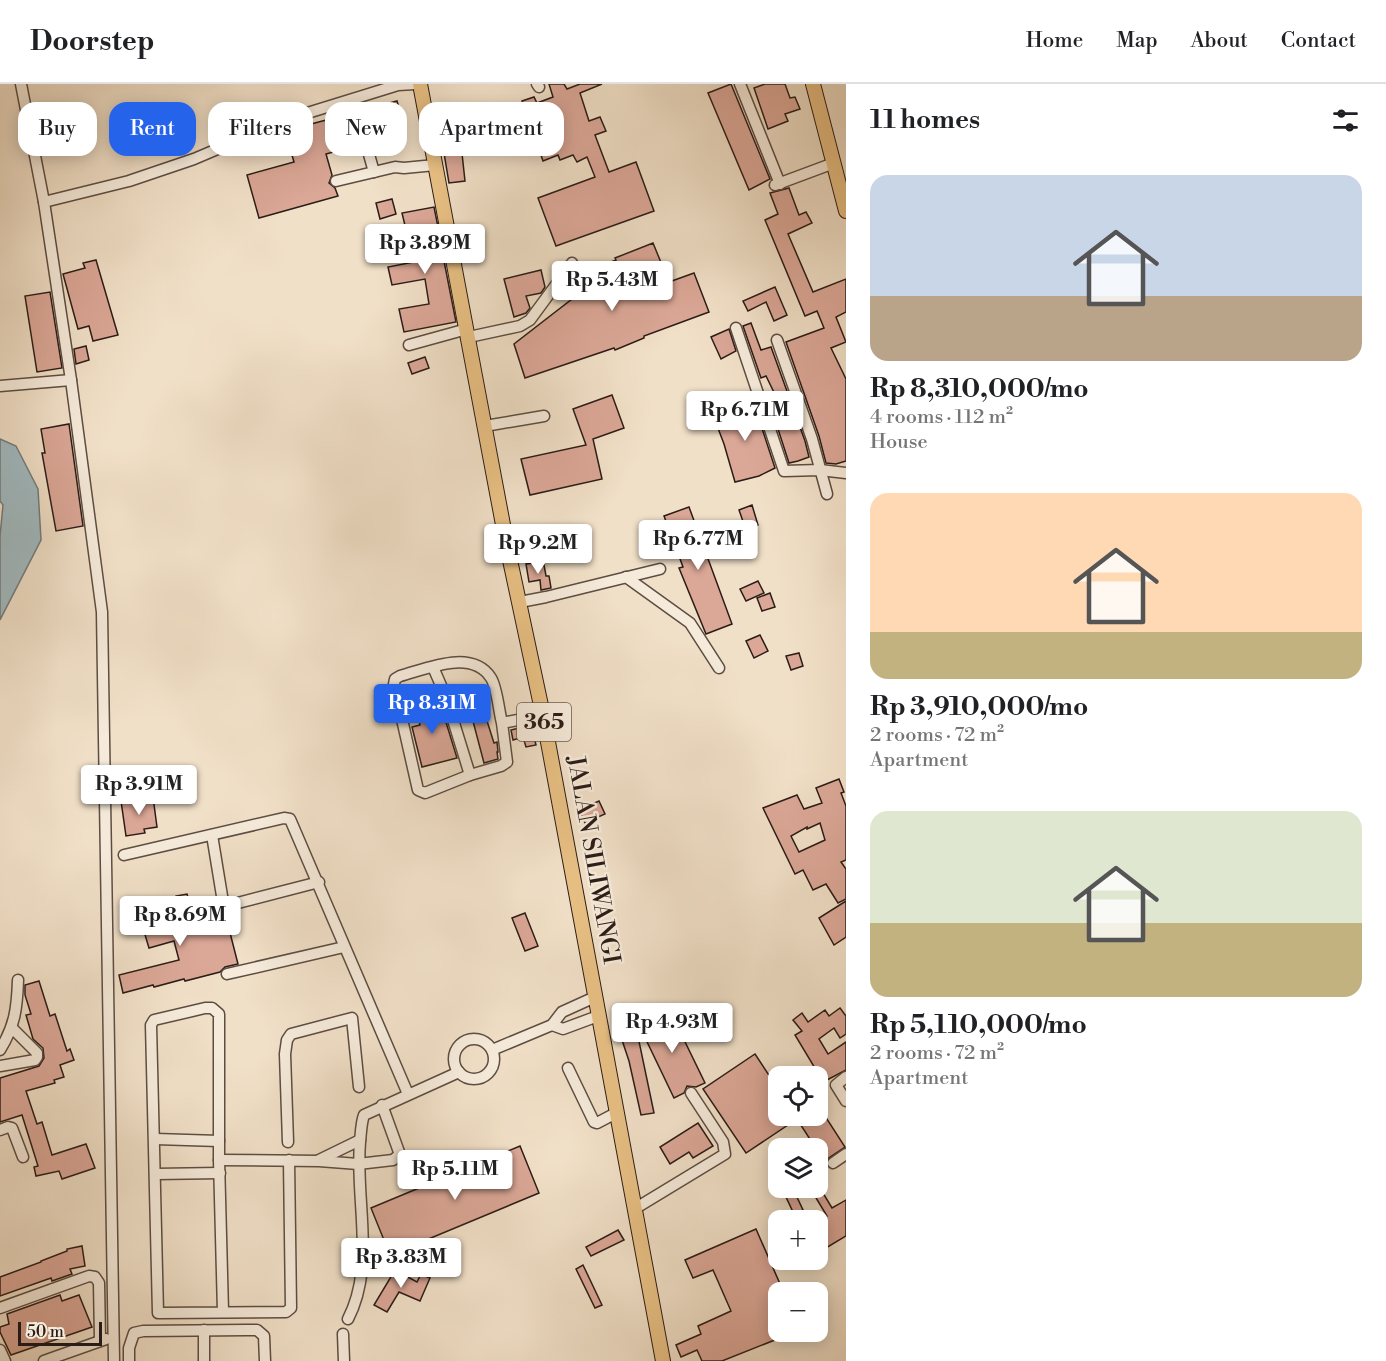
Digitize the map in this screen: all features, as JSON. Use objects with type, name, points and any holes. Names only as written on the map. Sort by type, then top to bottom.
[{"type":"main road","name":"JALAN SILIWANGI","points":[[418,84],[468,333],[507,546],[543,715],[663,1361]]},
{"type":"main road","points":[[813,84],[839,171],[846,211]]},
{"type":"street","points":[[21,84],[44,202],[102,612],[114,1361]]},
{"type":"street","points":[[44,202],[129,181],[194,159],[288,119],[398,85],[418,84]]},
{"type":"street","points":[[740,84],[777,185],[839,171]]},
{"type":"street","points":[[369,156],[374,172]]},
{"type":"street","points":[[336,181],[395,167],[435,165]]},
{"type":"street","points":[[409,345],[468,333],[520,326],[530,320],[573,262]]},
{"type":"street","points":[[736,328],[784,471],[820,470],[846,473]]},
{"type":"street","points":[[777,340],[812,439],[827,494]]},
{"type":"street","points":[[0,386],[70,380]]},
{"type":"street","points":[[485,426],[544,416]]},
{"type":"street","points":[[520,602],[660,569]]},
{"type":"street","points":[[626,577],[690,623],[719,668]]},
{"type":"street","points":[[456,662],[473,665],[482,669],[492,679],[502,723],[507,762],[425,793],[418,790],[394,684],[395,679],[456,662]]},
{"type":"street","points":[[433,667],[446,698],[470,775]]},
{"type":"street","points":[[502,723],[543,715]]},
{"type":"street","points":[[124,855],[284,818],[290,819],[319,882],[344,947],[374,1011],[408,1094]]},
{"type":"street","points":[[212,835],[223,902],[226,906],[319,882]]},
{"type":"street","points":[[227,974],[344,947]]},
{"type":"street","points":[[0,1050],[12,1028],[17,1010],[18,980]]},
{"type":"street","points":[[492,1050],[552,1025],[562,1012],[595,997]]},
{"type":"street","points":[[223,1312],[219,1160],[219,1014],[212,1008],[205,1008],[156,1019],[152,1022],[157,1311],[159,1313],[286,1312],[291,1308],[289,1160]]},
{"type":"street","points":[[288,1142],[286,1040],[298,1031],[374,1011]]},
{"type":"street","points":[[552,1025],[563,1029],[598,1016]]},
{"type":"street","points":[[352,1018],[359,1087]]},
{"type":"street","points":[[0,1066],[34,1060],[37,1057],[37,1053],[12,1028]]},
{"type":"street","points":[[478,1039],[487,1043],[492,1050],[494,1063],[488,1075],[480,1079],[471,1079],[459,1072],[454,1055],[465,1041],[478,1039]]},
{"type":"street","points":[[568,1068],[594,1122],[597,1123],[616,1113]]},
{"type":"street","points":[[348,1319],[360,1287],[362,1233],[358,1164],[364,1115],[459,1072]]},
{"type":"street","points":[[846,1077],[836,1085],[846,1101]]},
{"type":"street","points":[[636,1208],[725,1154],[723,1142],[692,1093]]},
{"type":"street","points":[[219,1160],[289,1160],[358,1164],[393,1160],[399,1155],[382,1105]]},
{"type":"street","points":[[0,1130],[8,1126],[12,1128],[23,1157]]},
{"type":"street","points":[[155,1139],[219,1141]]},
{"type":"street","points":[[319,1161],[360,1140]]},
{"type":"street","points":[[832,1163],[846,1154]]},
{"type":"street","points":[[156,1174],[220,1173]]},
{"type":"street","points":[[0,1308],[89,1276],[95,1277],[99,1283],[100,1340]]},
{"type":"street","points":[[129,1361],[129,1348],[134,1333],[143,1330],[257,1330],[264,1336],[265,1361]]},
{"type":"street","points":[[204,1330],[204,1361]]},
{"type":"street","points":[[343,1334],[344,1361]]},
{"type":"street","points":[[44,1361],[100,1340],[113,1338]]},
{"type":"street","points":[[0,1350],[5,1361]]},
{"type":"water","points":[[0,439],[16,446],[38,489],[41,540],[0,620],[0,536],[3,505],[0,501]]},
{"type":"building","points":[[549,84],[564,84],[567,89],[580,84],[602,84],[580,93],[589,121],[600,117],[606,131],[595,135],[609,172],[636,162],[654,211],[556,246],[538,198],[595,177],[587,157],[577,162],[573,155],[560,160],[558,156],[564,156],[564,102],[540,102],[553,97]]},
{"type":"building","points":[[731,84],[770,179],[749,190],[708,93]]},
{"type":"building","points":[[765,84],[785,84],[790,98],[795,97],[800,109],[785,114],[788,121],[768,129],[754,88]]},
{"type":"building","points":[[534,97],[536,102],[522,102],[522,101]]},
{"type":"building","points":[[325,120],[325,156],[332,175],[329,183],[335,188],[338,196],[259,218],[247,175],[294,162],[292,156],[313,156],[313,124]]},
{"type":"building","points":[[444,156],[462,156],[465,181],[449,183]]},
{"type":"building","points":[[541,156],[556,156],[543,161]]},
{"type":"building","points":[[789,188],[799,215],[806,212],[812,223],[788,234],[813,292],[846,279],[846,312],[836,317],[846,342],[831,348],[846,379],[846,461],[836,464],[826,463],[819,436],[786,342],[824,328],[817,311],[805,316],[765,220],[778,214],[770,193]]},
{"type":"building","points":[[392,199],[396,214],[380,219],[376,203]]},
{"type":"building","points":[[434,207],[438,227],[432,228],[438,257],[443,256],[456,322],[404,332],[399,309],[429,304],[425,279],[392,285],[388,267],[419,261],[413,233],[407,234],[402,213]]},
{"type":"building","points":[[653,243],[669,282],[694,273],[709,312],[644,336],[644,338],[615,350],[614,348],[525,378],[514,344],[576,296],[591,291],[584,273]]},
{"type":"building","points":[[96,260],[118,335],[93,341],[89,326],[78,329],[63,274],[85,268],[83,263]]},
{"type":"building","points":[[541,270],[545,287],[541,293],[526,296],[530,308],[526,313],[514,317],[504,279]]},
{"type":"building","points":[[775,287],[787,315],[774,321],[766,302],[748,311],[743,301]]},
{"type":"building","points":[[50,292],[62,368],[37,372],[25,296]]},
{"type":"building","points":[[751,323],[761,350],[771,347],[809,457],[789,463],[778,429],[788,425],[766,376],[761,378],[743,326]]},
{"type":"building","points":[[729,329],[736,351],[721,359],[711,337]]},
{"type":"building","points":[[86,346],[89,360],[76,364],[74,349]]},
{"type":"building","points":[[425,357],[429,368],[412,374],[408,363]]},
{"type":"building","points":[[612,395],[624,428],[593,439],[602,479],[530,495],[521,459],[586,445],[573,409]]},
{"type":"building","points":[[753,401],[775,468],[759,476],[735,482],[713,415]]},
{"type":"building","points":[[69,424],[83,526],[56,531],[42,453],[45,453],[41,429]]},
{"type":"building","points":[[752,505],[758,525],[746,530],[739,510]]},
{"type":"building","points":[[689,507],[732,624],[706,634],[679,568],[683,567],[664,516]]},
{"type":"building","points":[[540,562],[544,565],[546,576],[549,576],[551,588],[541,590],[540,580],[529,582],[526,564]]},
{"type":"building","points":[[758,581],[764,593],[746,601],[740,589]]},
{"type":"building","points":[[770,593],[775,607],[762,611],[757,598]]},
{"type":"building","points":[[760,635],[768,651],[754,658],[746,641]]},
{"type":"building","points":[[799,653],[803,666],[791,670],[786,656]]},
{"type":"building","points":[[436,699],[439,720],[445,719],[457,758],[422,767],[412,727],[420,725],[415,702]]},
{"type":"building","points":[[479,703],[484,722],[487,721],[494,743],[497,742],[498,752],[498,759],[484,763],[469,706]]},
{"type":"building","points":[[531,725],[536,745],[526,747],[523,737],[513,740],[511,730]]},
{"type":"building","points":[[839,779],[844,792],[841,793],[846,806],[846,860],[841,862],[846,869],[846,899],[838,903],[826,884],[813,890],[803,870],[795,874],[763,808],[797,795],[804,809],[822,803],[816,788]],"holes":[[[820,823],[825,840],[799,852],[791,836]]]},
{"type":"building","points":[[153,797],[157,827],[144,829],[145,833],[126,836],[121,801]]},
{"type":"building","points":[[599,801],[605,814],[585,823],[579,810]]},
{"type":"building","points":[[187,894],[197,929],[227,921],[238,964],[225,967],[220,972],[185,981],[184,979],[154,987],[153,985],[123,993],[119,975],[179,960],[174,941],[149,948],[140,918],[127,922],[122,905],[143,898],[150,921],[154,921],[181,914],[176,896]]},
{"type":"building","points":[[846,901],[846,937],[834,945],[819,918]]},
{"type":"building","points":[[525,913],[538,946],[525,951],[512,918]]},
{"type":"building","points":[[39,981],[50,1016],[55,1014],[67,1051],[70,1049],[74,1060],[60,1065],[64,1077],[54,1080],[55,1083],[26,1091],[37,1124],[42,1122],[52,1155],[86,1144],[95,1168],[62,1179],[59,1171],[36,1176],[34,1167],[38,1166],[22,1115],[0,1122],[0,1078],[39,1066],[44,1058],[43,1048],[33,1039],[26,1015],[31,1014],[25,995],[25,985]]},
{"type":"building","points":[[840,1008],[846,1016],[846,1034],[840,1038],[834,1028],[819,1039],[828,1054],[846,1042],[846,1070],[828,1079],[828,1066],[814,1066],[795,1035],[802,1031],[793,1020],[802,1013],[808,1022],[825,1010],[829,1016]]},
{"type":"building","points":[[670,1011],[705,1083],[696,1087],[687,1086],[684,1093],[674,1098],[639,1025]]},
{"type":"building","points":[[630,1027],[631,1029],[636,1027],[654,1113],[641,1115],[629,1061],[619,1031]]},
{"type":"building","points":[[755,1054],[768,1074],[768,1126],[786,1126],[746,1153],[703,1089]]},
{"type":"building","points":[[828,1121],[845,1147],[828,1158],[828,1138],[809,1138],[802,1126],[828,1126]]},
{"type":"building","points":[[698,1123],[713,1146],[693,1158],[689,1152],[670,1164],[660,1147]]},
{"type":"building","points":[[520,1146],[539,1193],[390,1255],[371,1208]]},
{"type":"building","points":[[786,1198],[797,1198],[803,1210],[792,1210]]},
{"type":"building","points":[[816,1198],[826,1198],[832,1208],[846,1200],[846,1236],[828,1247],[828,1210],[823,1210]]},
{"type":"building","points":[[756,1229],[768,1256],[768,1270],[774,1270],[779,1282],[768,1282],[768,1342],[770,1342],[722,1361],[702,1361],[697,1350],[681,1357],[676,1345],[701,1334],[698,1326],[731,1311],[713,1270],[693,1278],[685,1260]]},
{"type":"building","points":[[618,1230],[624,1240],[591,1256],[586,1247]]},
{"type":"building","points":[[82,1246],[85,1266],[70,1269],[72,1274],[52,1281],[51,1278],[0,1296],[0,1277],[41,1262],[67,1249]]},
{"type":"building","points":[[583,1265],[602,1305],[595,1308],[576,1269]]},
{"type":"building","points":[[395,1270],[417,1282],[421,1274],[430,1278],[420,1301],[399,1292],[387,1312],[374,1305]]},
{"type":"building","points":[[60,1295],[62,1301],[79,1295],[92,1327],[11,1355],[0,1332],[0,1327],[9,1324],[7,1314]]}]
